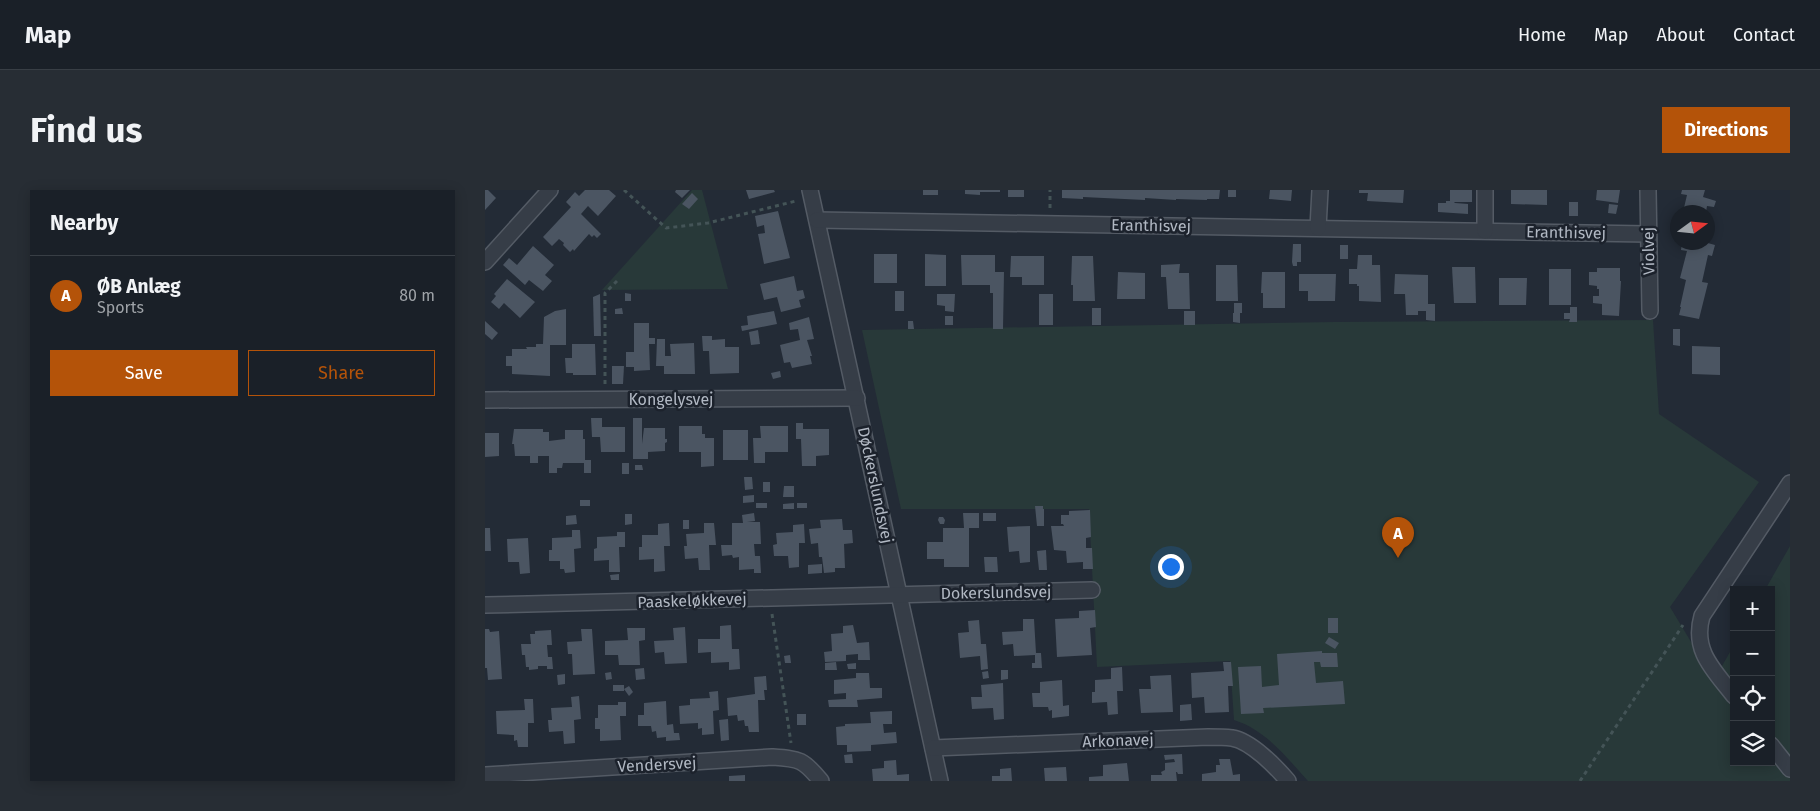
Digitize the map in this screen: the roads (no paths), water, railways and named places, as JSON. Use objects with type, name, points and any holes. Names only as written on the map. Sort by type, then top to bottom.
[{"type":"street","points":[[485,262],[550,190]]},
{"type":"street","points":[[1318,228],[1320,190]]},
{"type":"street","points":[[1485,190],[1485,231]]},
{"type":"street","name":"Violvej","points":[[1648,190],[1647,234],[1650,311]]},
{"type":"street","name":"Døckerslundsvej","points":[[811,194],[940,781]]},
{"type":"street","name":"Eranthisvej","points":[[817,220],[1647,234]]},
{"type":"street","name":"Kongelysvej","points":[[485,400],[857,398]]},
{"type":"street","points":[[1730,691],[1709,664],[1702,651],[1699,639],[1701,620],[1790,483]]},
{"type":"street","name":"Dokerslundsvej","points":[[900,594],[1093,590]]},
{"type":"street","name":"Paaskeløkkevej","points":[[485,605],[900,594]]},
{"type":"street","name":"Arkonavej","points":[[933,748],[1208,737],[1234,738],[1252,747],[1288,781]]},
{"type":"street","points":[[1775,750],[1790,769]]},
{"type":"street","name":"Vendersvej","points":[[485,775],[772,757],[793,759],[807,765],[821,781]]},
{"type":"place","name":"ØB Anlæg","points":[[1398,558]]}]
